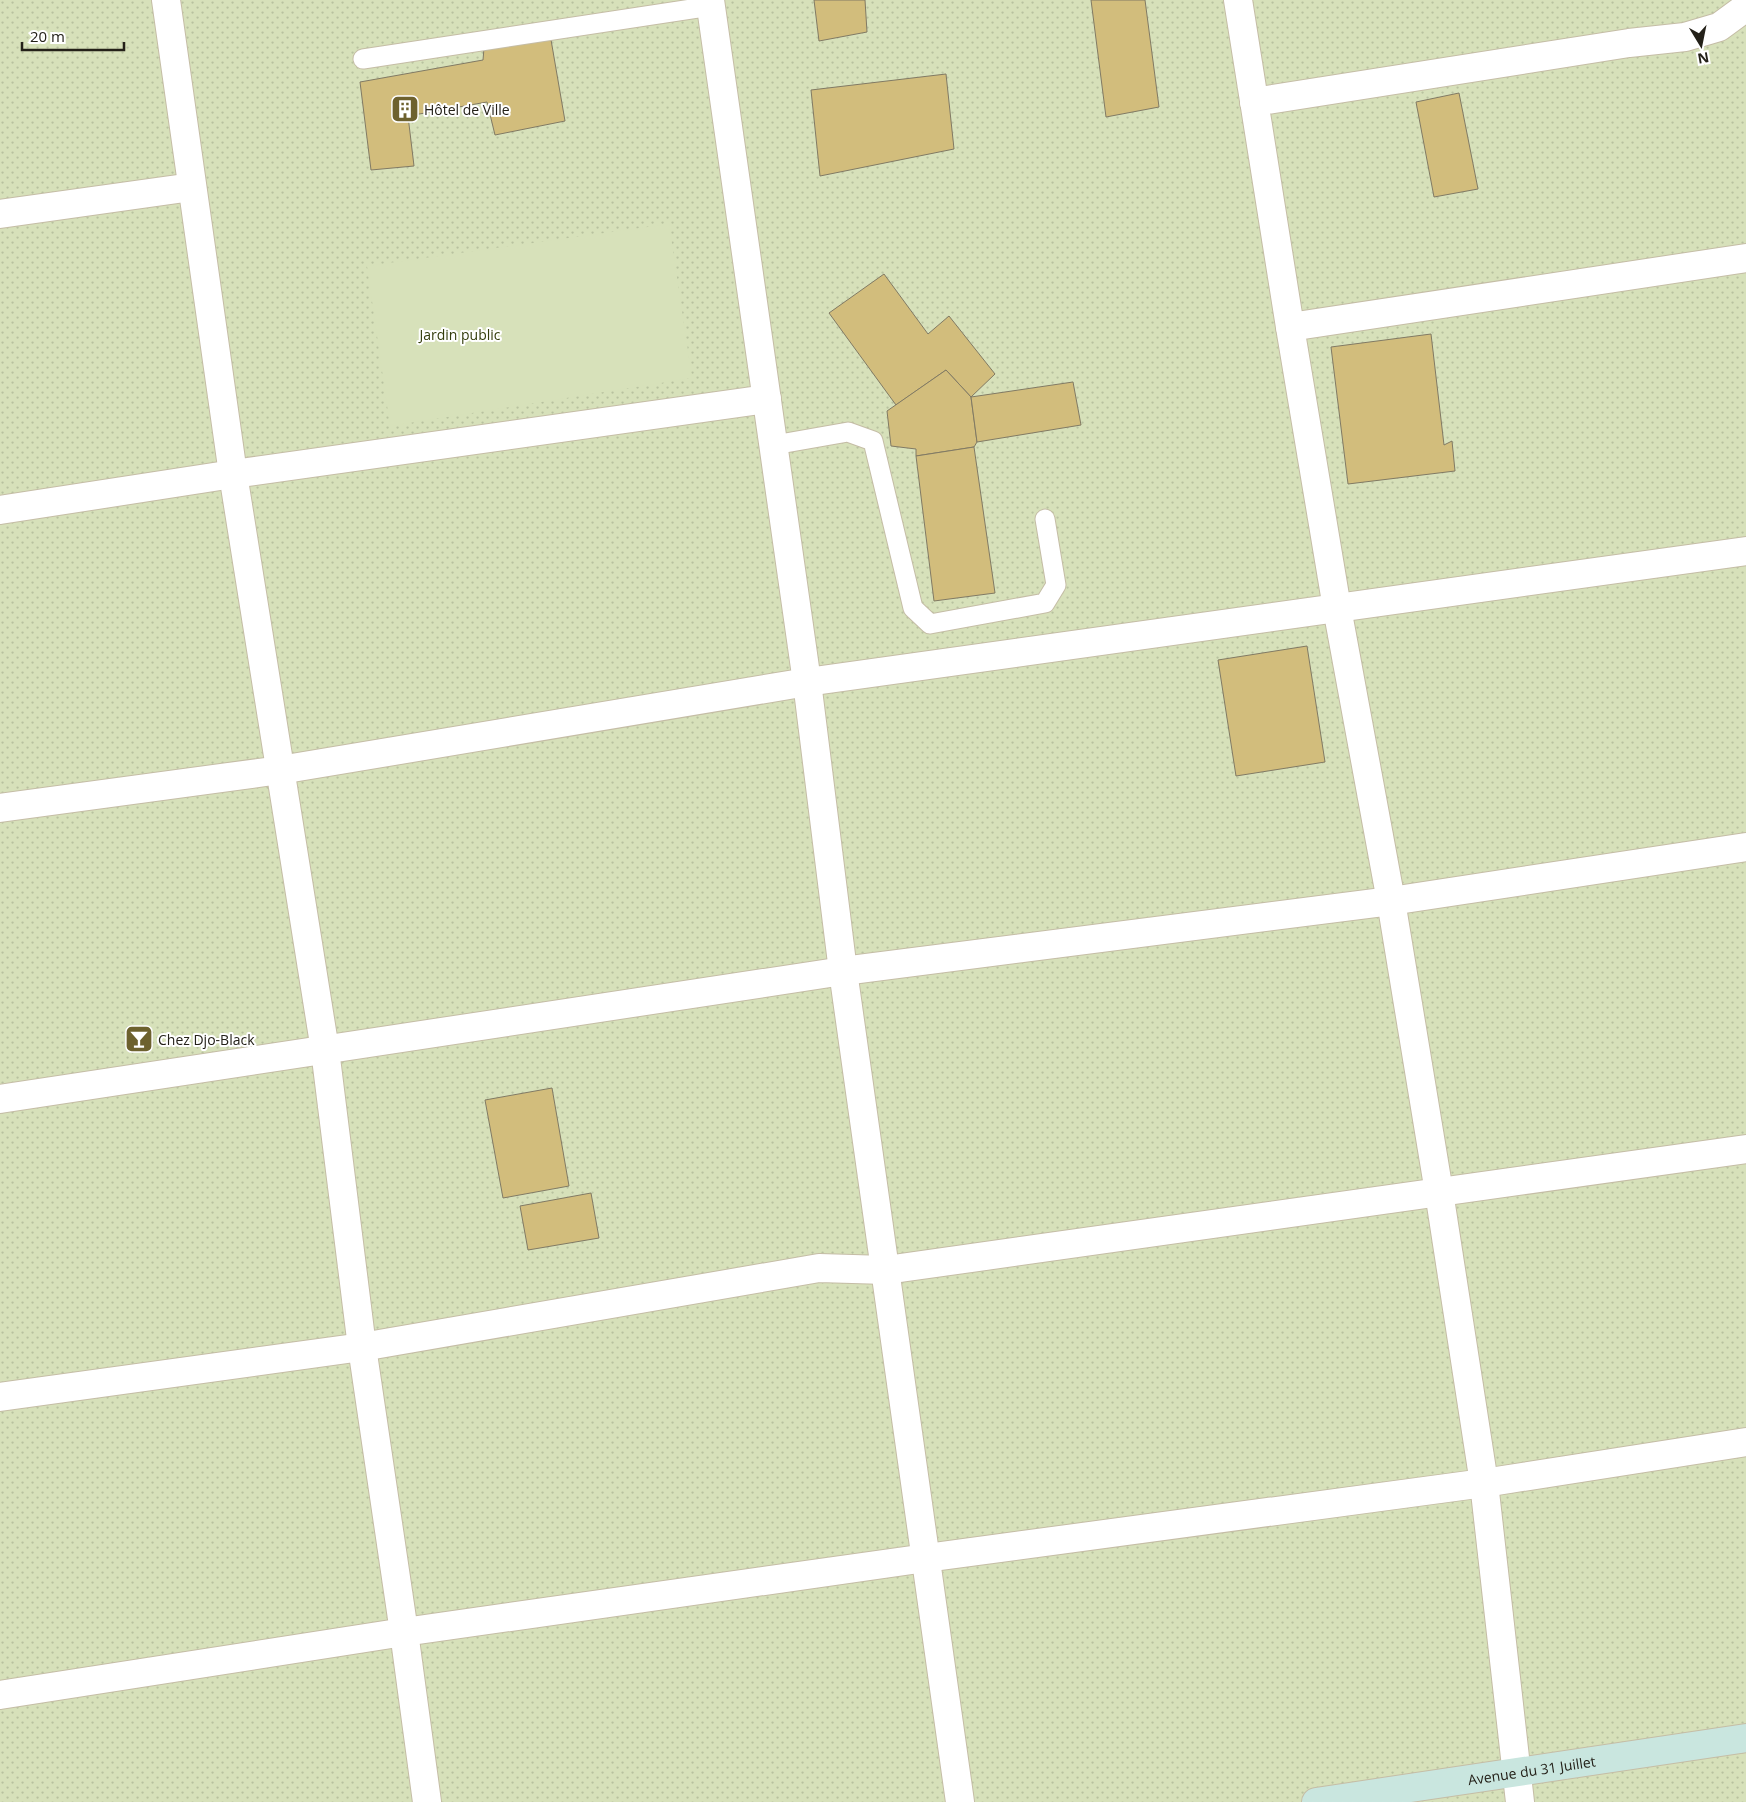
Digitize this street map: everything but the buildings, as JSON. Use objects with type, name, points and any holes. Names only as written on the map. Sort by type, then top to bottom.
[{"type":"street","points":[[166,0],[233,474],[325,1050],[362,1347],[427,1802]]},
{"type":"street","points":[[1238,0],[1290,327],[1391,901],[1439,1192],[1484,1484],[1520,1802]]},
{"type":"street","points":[[710,3],[807,682],[843,971],[960,1802]]},
{"type":"street","points":[[1254,102],[1629,43],[1685,37],[1719,27],[1745,8],[1746,5]]},
{"type":"street","points":[[0,214],[192,188]]},
{"type":"street","points":[[1290,327],[1746,258]]},
{"type":"street","points":[[0,510],[233,474],[767,400]]},
{"type":"street","points":[[0,808],[280,770],[807,682],[1746,551]]},
{"type":"street","points":[[0,1099],[843,971],[1391,901],[1746,847]]},
{"type":"street","points":[[0,1397],[362,1347],[819,1268],[886,1270],[1746,1149]]},
{"type":"street","points":[[0,1695],[404,1632],[926,1558],[1484,1484],[1746,1442]]},
{"type":"street","name":"Avenue du 31 Juillet","points":[[1316,1802],[1746,1738]]},
{"type":"lane","points":[[363,59],[710,3]]},
{"type":"lane","points":[[774,445],[848,432],[873,441],[913,608],[930,624],[1045,604],[1056,585],[1045,519]]},
{"type":"green space","points":[[0,0],[1746,0],[1746,1802],[0,1802]]},
{"type":"green space","name":"Jardin public","points":[[669,224],[692,378],[390,426],[367,266]]},
{"type":"place","name":"Hôtel de Ville","points":[[405,109]]},
{"type":"place","name":"Chez Djo-Black","points":[[139,1039]]}]
